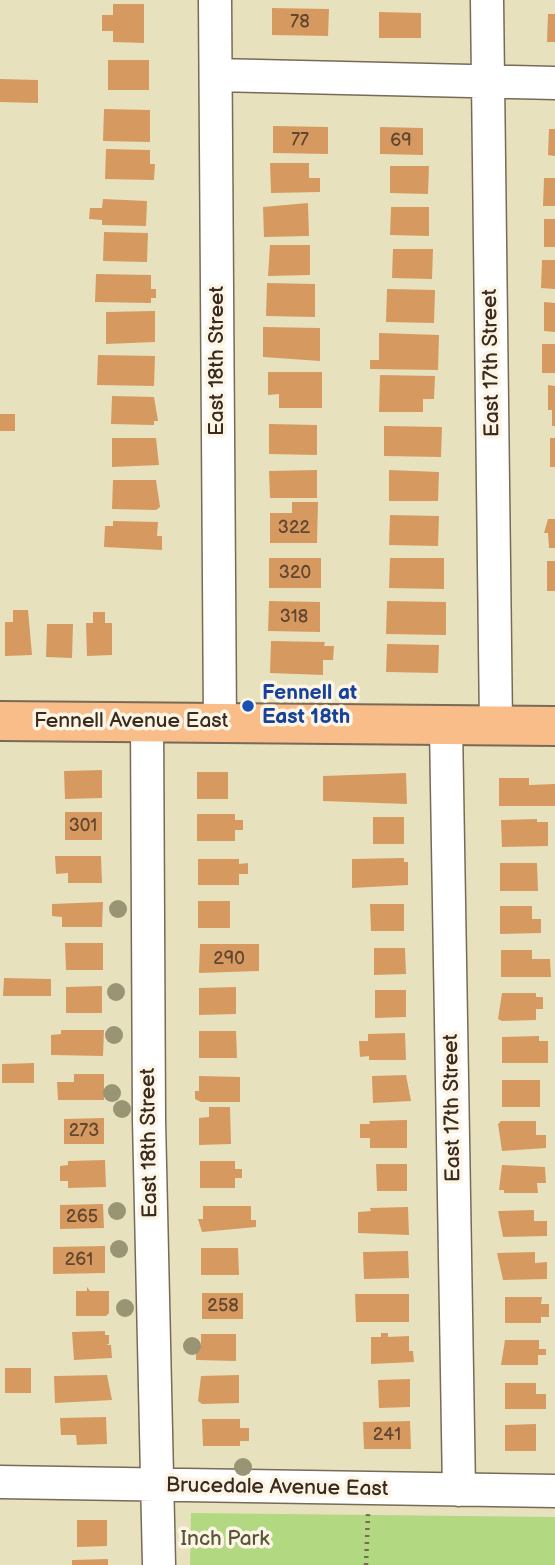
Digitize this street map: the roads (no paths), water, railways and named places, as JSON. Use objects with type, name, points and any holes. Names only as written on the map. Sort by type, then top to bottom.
[{"type":"main road","name":"Fennell Avenue East","points":[[0,721],[555,726]]},
{"type":"street","name":"East 18th Street","points":[[215,0],[220,722]]},
{"type":"street","name":"East 17th Street","points":[[487,0],[496,725]]},
{"type":"street","points":[[216,75],[555,83]]},
{"type":"street","name":"East 18th Street","points":[[147,722],[149,1120],[159,1565]]},
{"type":"street","name":"East 17th Street","points":[[446,727],[459,1490]]},
{"type":"street","name":"Brucedale Avenue East","points":[[0,1482],[159,1487],[555,1491]]},
{"type":"place","name":"Fennell at East 18th","points":[[248,706]]},
{"type":"park label","name":"Inch Park","points":[[225,1540]]}]
